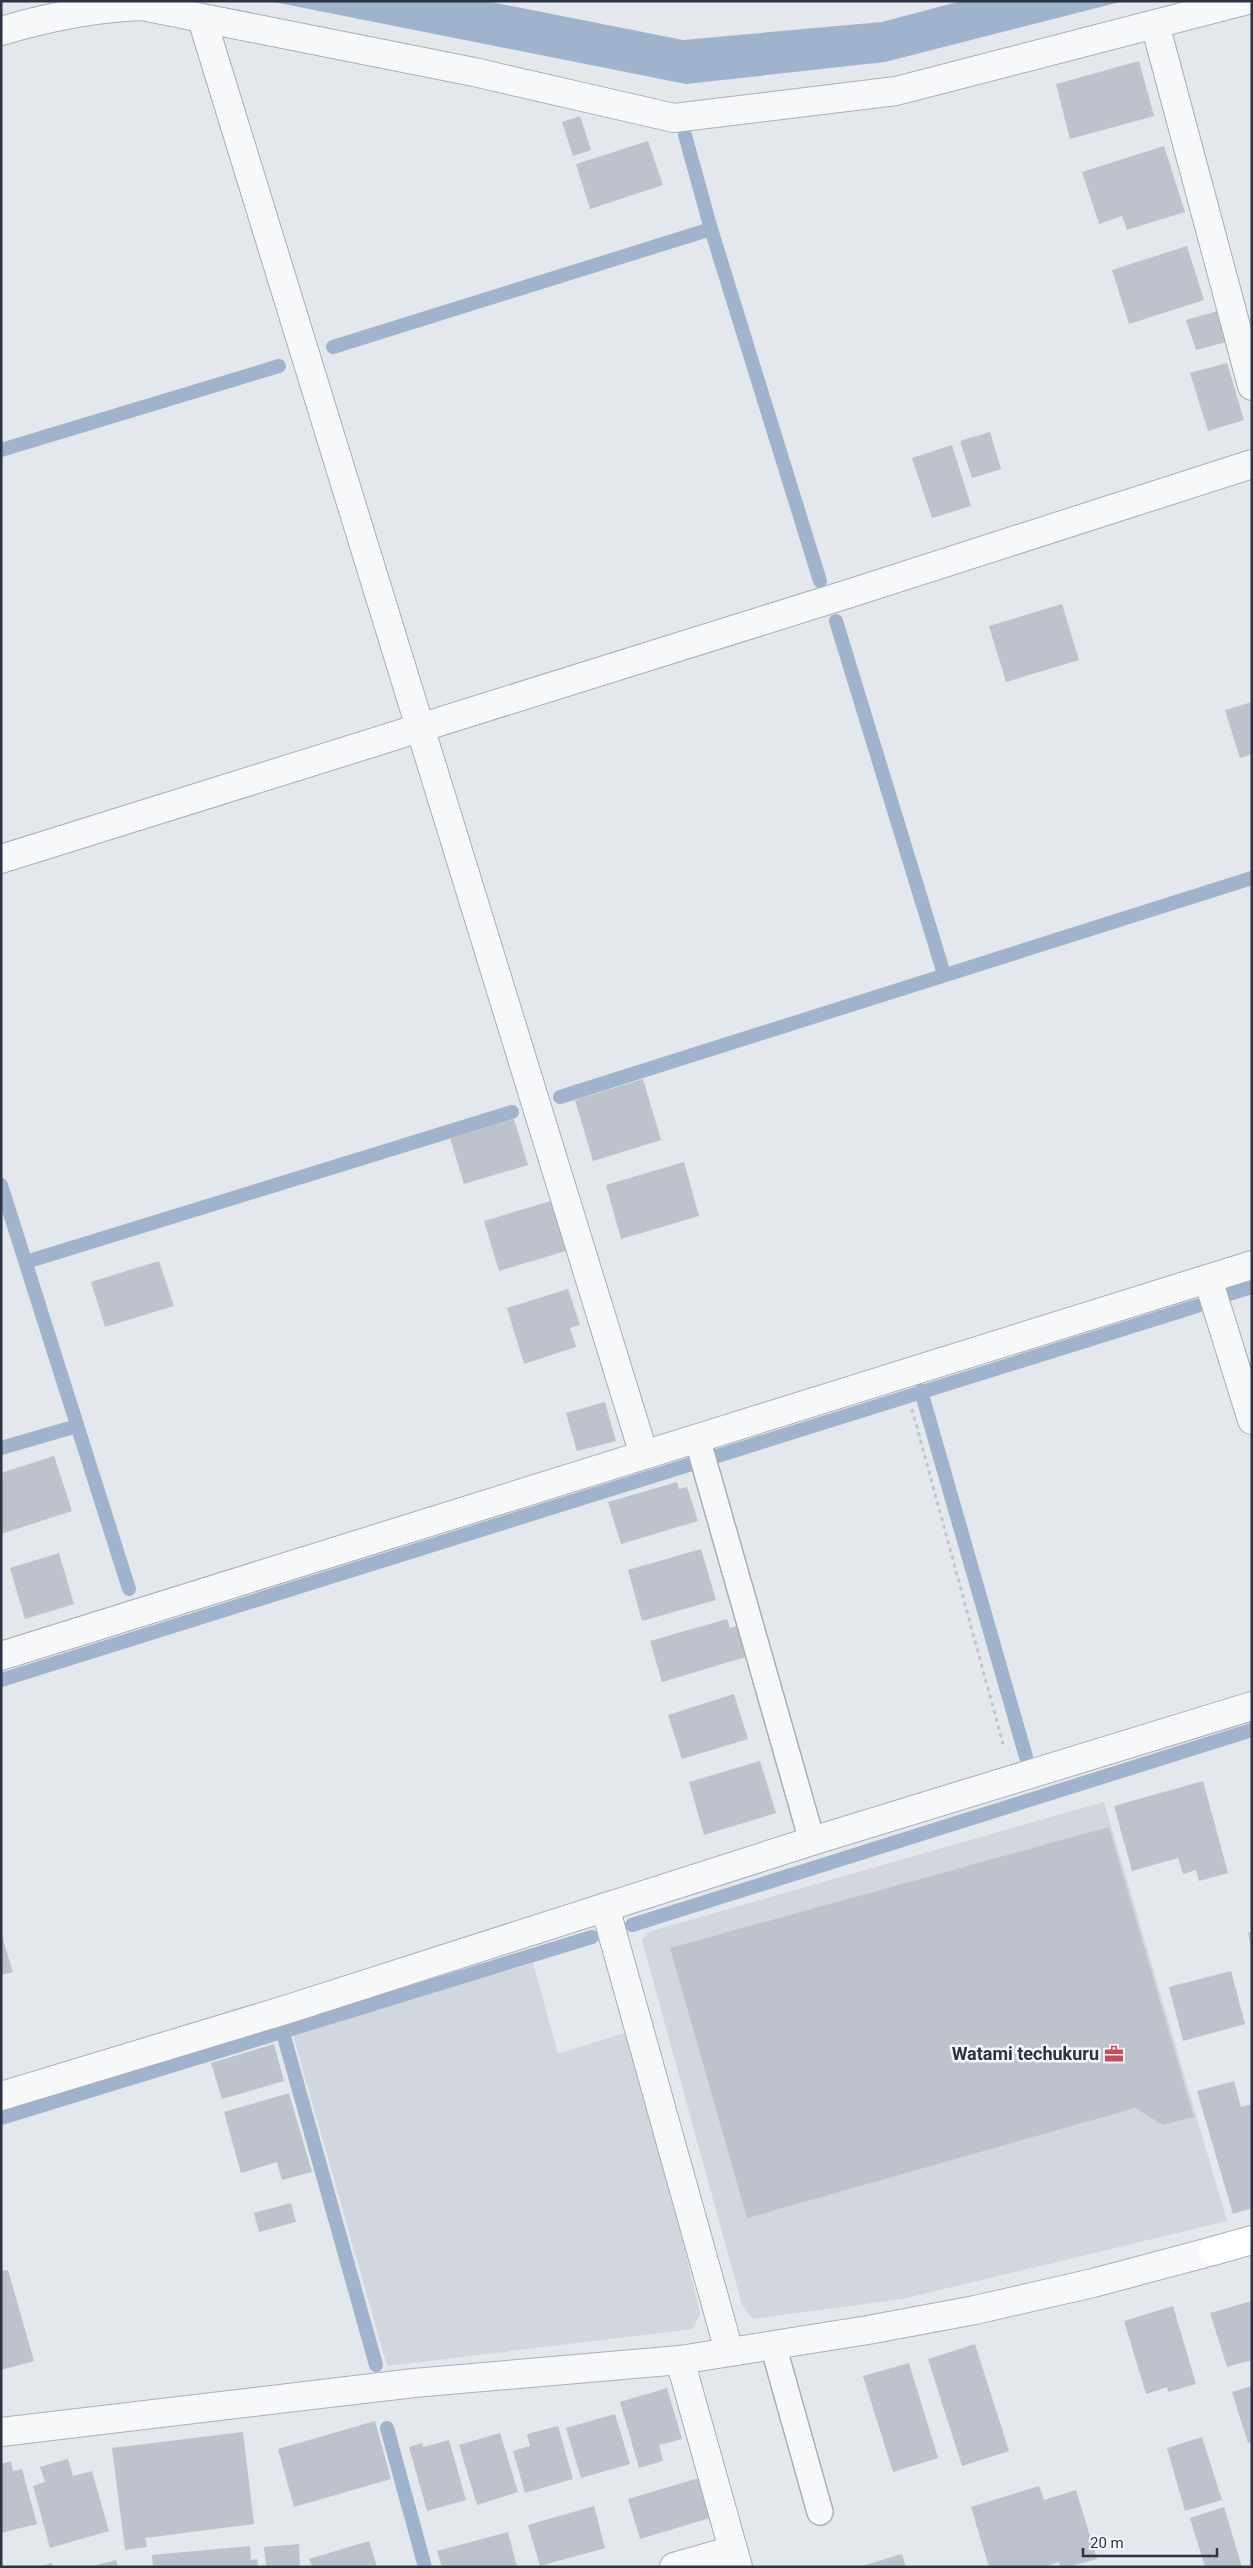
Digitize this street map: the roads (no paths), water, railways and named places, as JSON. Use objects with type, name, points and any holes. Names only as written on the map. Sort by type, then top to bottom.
[{"type":"street","points":[[1,31],[30,22],[98,8],[142,6],[474,72],[674,118],[896,91],[1244,1]]},
{"type":"street","points":[[202,19],[419,730],[644,1455]]},
{"type":"street","points":[[1155,24],[1252,386]]},
{"type":"street","points":[[1,859],[419,730],[1252,464]]},
{"type":"street","points":[[1,1656],[644,1455],[699,1444],[1252,1265]]},
{"type":"street","points":[[1208,1279],[1252,1420]]},
{"type":"street","points":[[1,2096],[266,2016],[812,1841],[1252,1706]]},
{"type":"street","points":[[605,1907],[729,2351]]},
{"type":"street","points":[[1,2432],[414,2383],[680,2360],[868,2330],[976,2310],[1094,2283],[1252,2240]]},
{"type":"street","points":[[674,2567],[736,2558],[680,2360]]},
{"type":"lane","points":[[699,1444],[812,1841]]},
{"type":"lane","points":[[773,2344],[820,2512]]},
{"type":"water","points":[[269,1],[486,1],[683,40],[882,22],[961,1],[1124,1],[885,62],[686,84]]},
{"type":"waterway","points":[[685,135],[711,229],[820,581]]},
{"type":"waterway","points":[[333,347],[711,229]]},
{"type":"waterway","points":[[1,450],[279,366]]},
{"type":"waterway","points":[[836,621],[944,974]]},
{"type":"waterway","points":[[560,1097],[1252,878]]},
{"type":"waterway","points":[[26,1262],[512,1112]]},
{"type":"waterway","points":[[1,1185],[129,1589]]},
{"type":"waterway","points":[[1229,1294],[1252,1287]]},
{"type":"waterway","points":[[1,1680],[1197,1306]]},
{"type":"waterway","points":[[921,1391],[1026,1757]]},
{"type":"waterway","points":[[1,1448],[77,1426]]},
{"type":"waterway","points":[[632,1925],[1252,1730]]},
{"type":"waterway","points":[[1,2118],[592,1937]]},
{"type":"waterway","points":[[283,2033],[376,2365]]},
{"type":"waterway","points":[[387,2428],[425,2567]]},
{"type":"place","name":"Watami techukuru","points":[[1114,2054]]}]
